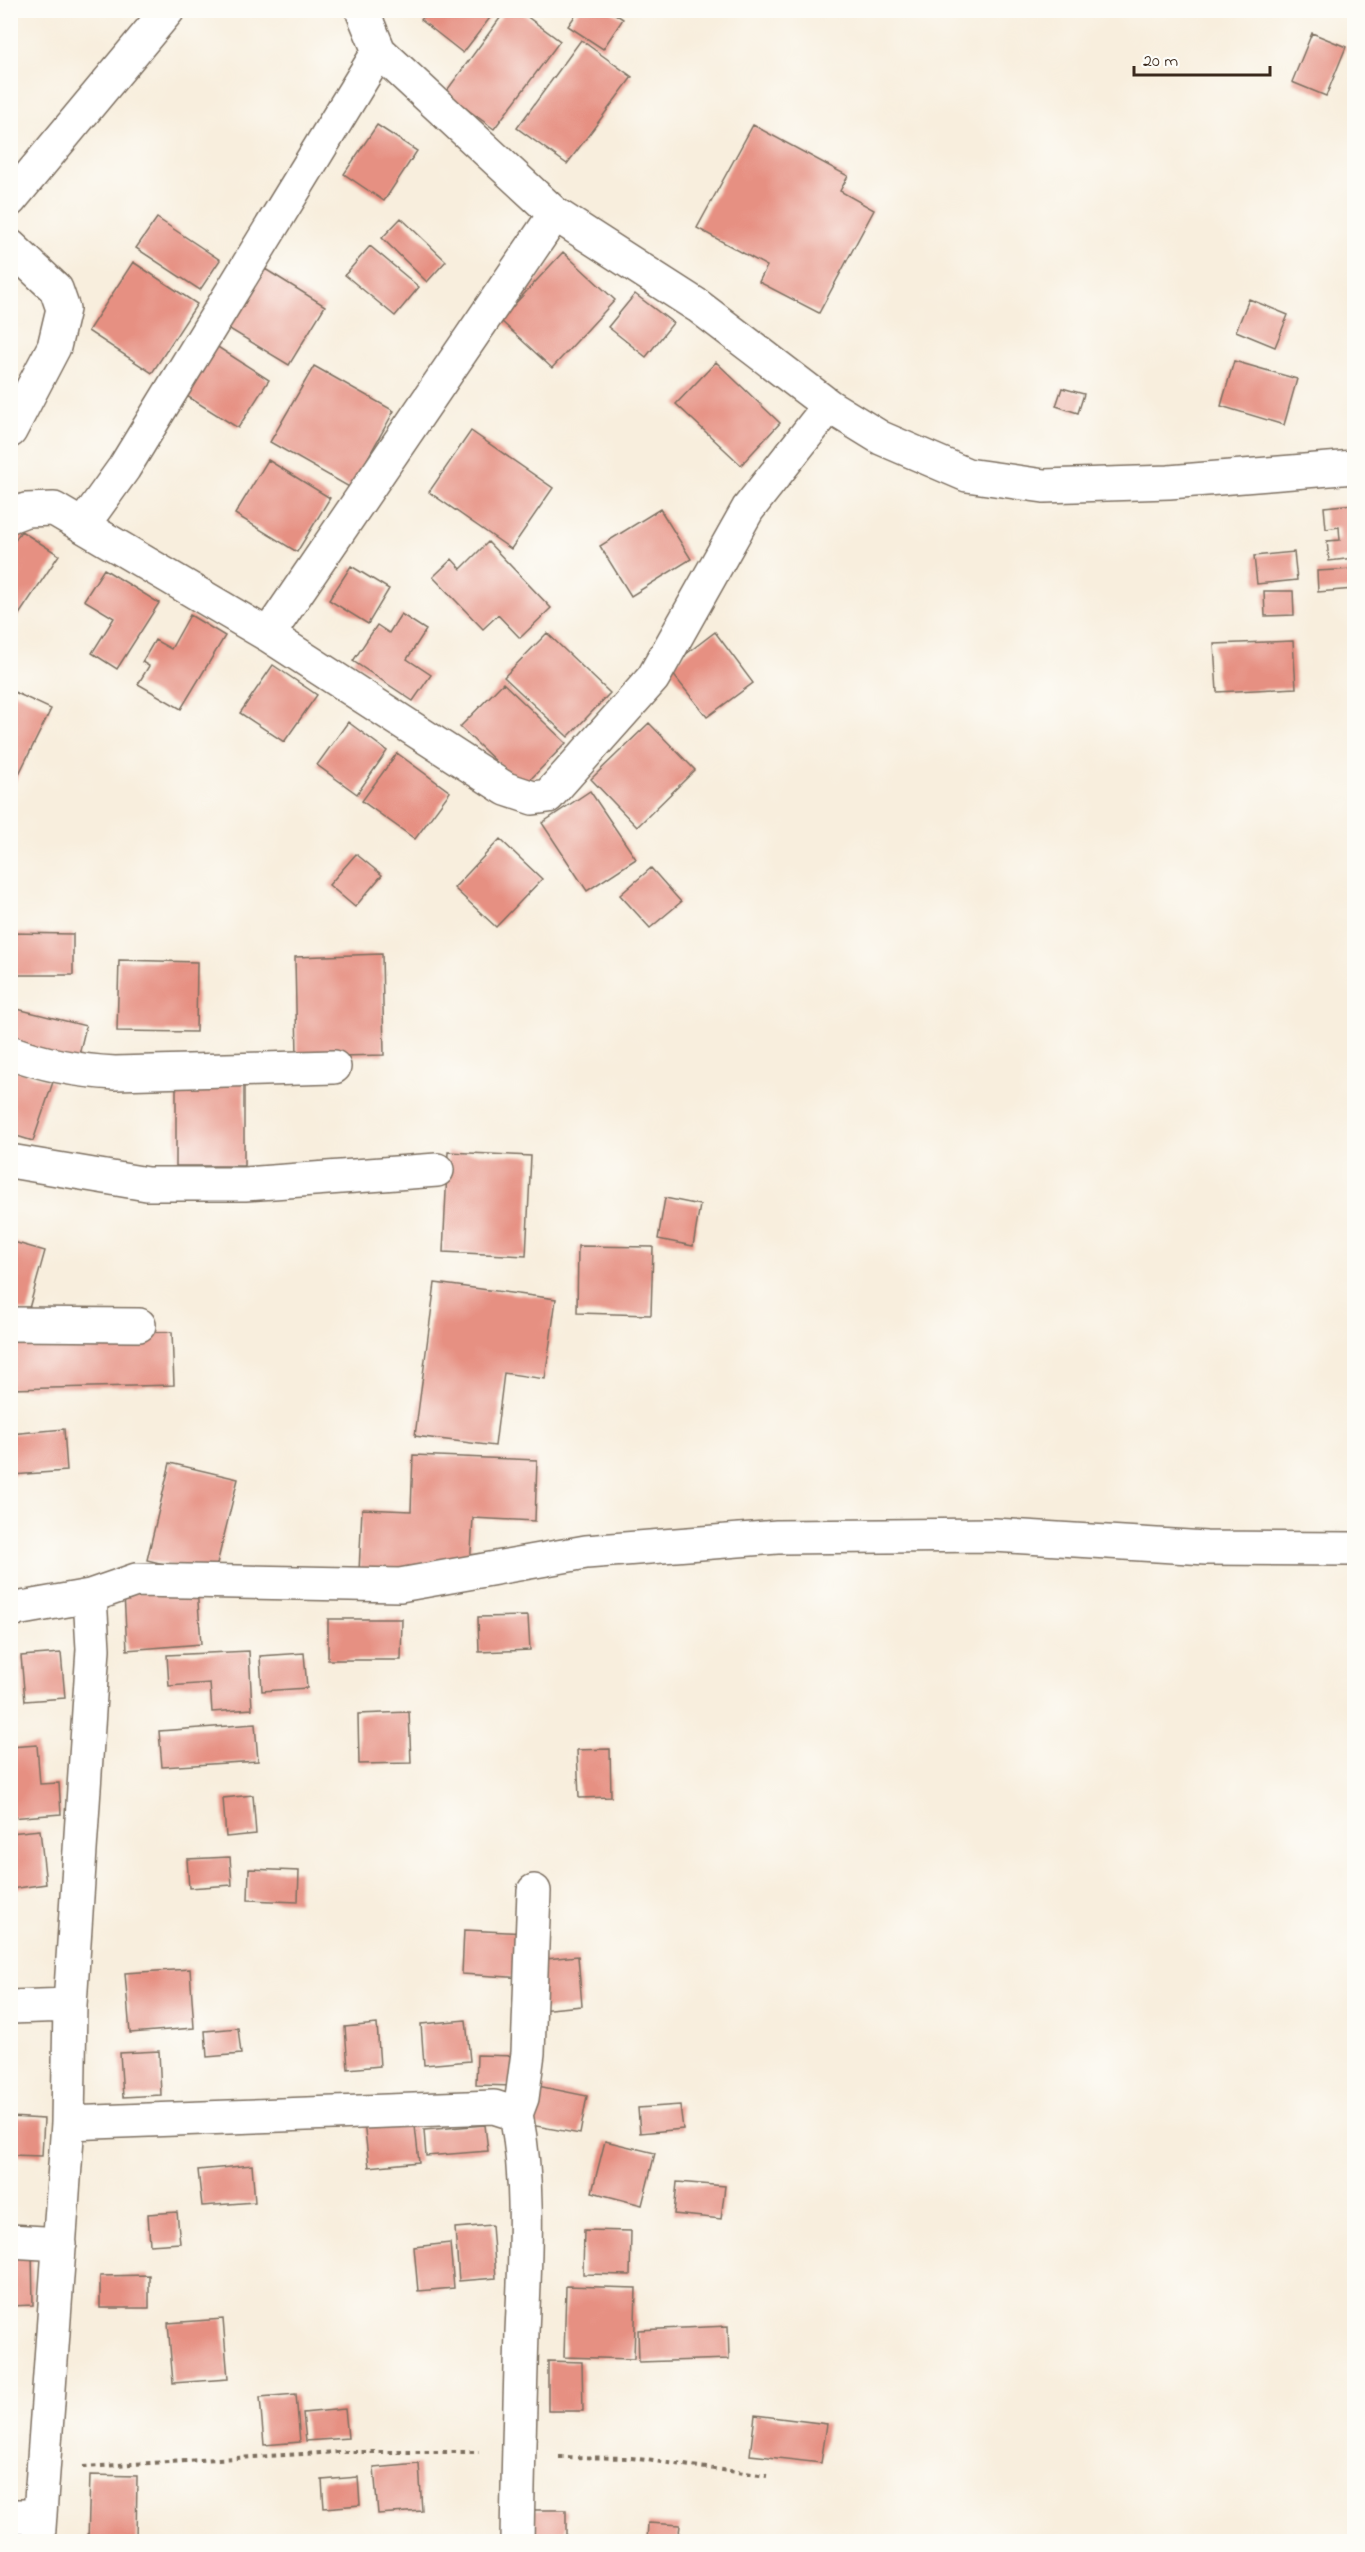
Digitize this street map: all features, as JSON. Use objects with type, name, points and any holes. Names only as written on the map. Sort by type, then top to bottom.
[{"type":"street","points":[[10,200],[168,10]]},
{"type":"street","points":[[363,10],[379,51],[555,214],[698,306],[829,406],[881,438],[967,475],[1044,486],[1169,482],[1354,468]]},
{"type":"street","points":[[83,525],[124,468],[379,51]]},
{"type":"street","points":[[268,635],[555,214]]},
{"type":"street","points":[[10,246],[56,289],[63,309],[54,347],[10,431]]},
{"type":"street","points":[[11,511],[54,509],[268,635],[506,789],[533,798],[548,796],[652,678],[748,509],[829,406]]},
{"type":"street","points":[[10,1052],[39,1062],[84,1071],[334,1067]]},
{"type":"street","points":[[10,1161],[147,1184],[245,1184],[437,1170]]},
{"type":"street","points":[[10,1324],[140,1325]]},
{"type":"street","points":[[10,1610],[90,1596],[136,1580],[400,1585],[586,1552],[777,1537],[994,1535],[1206,1548],[1354,1549]]},
{"type":"street","points":[[30,2525],[43,2470],[68,2123],[70,2005],[93,1649],[90,1596]]},
{"type":"street","points":[[517,2541],[526,2230],[521,2139],[516,2114],[522,2098],[528,2053],[534,1891]]},
{"type":"street","points":[[10,2007],[70,2005]]},
{"type":"street","points":[[68,2123],[494,2107],[516,2114]]},
{"type":"street","points":[[10,2241],[60,2244]]},
{"type":"path","points":[[43,2470],[337,2452],[468,2450],[518,2456],[631,2458],[767,2476]]},
{"type":"building","points":[[429,10],[496,10],[463,53],[421,20]]},
{"type":"building","points":[[506,10],[518,10],[560,41],[494,129],[445,93]]},
{"type":"building","points":[[579,10],[609,10],[623,19],[603,49],[568,26]]},
{"type":"building","points":[[1312,33],[1346,47],[1326,96],[1292,82]]},
{"type":"building","points":[[581,40],[632,77],[567,164],[517,128]]},
{"type":"building","points":[[377,125],[417,151],[384,201],[344,174]]},
{"type":"building","points":[[753,125],[848,176],[840,191],[874,210],[819,313],[759,282],[767,266],[697,228]]},
{"type":"building","points":[[157,218],[220,260],[200,290],[136,248]]},
{"type":"building","points":[[401,218],[446,261],[427,282],[382,238]]},
{"type":"building","points":[[370,246],[419,287],[395,316],[345,275]]},
{"type":"building","points":[[563,252],[615,300],[552,368],[500,320]]},
{"type":"building","points":[[133,262],[197,304],[152,373],[88,331]]},
{"type":"building","points":[[265,269],[325,306],[289,365],[228,328]]},
{"type":"building","points":[[635,294],[673,323],[646,357],[608,327]]},
{"type":"building","points":[[1249,299],[1288,315],[1275,347],[1236,331]]},
{"type":"building","points":[[213,344],[269,380],[238,428],[182,393]]},
{"type":"building","points":[[1234,361],[1297,379],[1284,425],[1221,406]]},
{"type":"building","points":[[716,362],[780,423],[741,465],[676,404]]},
{"type":"building","points":[[314,366],[394,411],[351,488],[270,442]]},
{"type":"building","points":[[1062,388],[1084,394],[1078,413],[1056,406]]},
{"type":"building","points":[[471,431],[553,488],[511,549],[429,492]]},
{"type":"building","points":[[268,460],[330,498],[297,552],[235,514]]},
{"type":"building","points":[[1354,504],[1354,558],[1329,561],[1327,541],[1340,540],[1339,527],[1326,529],[1324,507]]},
{"type":"building","points":[[660,509],[691,559],[631,596],[600,546]]},
{"type":"building","points":[[21,531],[59,555],[10,628],[10,548]]},
{"type":"building","points":[[488,542],[551,608],[520,638],[498,615],[483,629],[433,577],[452,559],[461,569]]},
{"type":"building","points":[[1294,552],[1297,580],[1257,584],[1254,556]]},
{"type":"building","points":[[351,566],[389,589],[368,624],[329,600]]},
{"type":"building","points":[[104,569],[159,603],[117,669],[92,653],[114,618],[84,600]]},
{"type":"building","points":[[1354,569],[1354,589],[1318,592],[1317,571]]},
{"type":"building","points":[[1264,591],[1293,591],[1294,615],[1265,616]]},
{"type":"building","points":[[401,614],[426,630],[407,659],[431,675],[413,701],[353,661],[377,625],[389,633]]},
{"type":"building","points":[[190,615],[225,636],[181,709],[138,684],[149,666],[142,662],[155,640],[171,649]]},
{"type":"building","points":[[715,632],[753,683],[707,717],[668,668]]},
{"type":"building","points":[[547,633],[610,693],[568,737],[504,677]]},
{"type":"building","points":[[1293,641],[1296,688],[1217,692],[1214,644]]},
{"type":"building","points":[[273,665],[317,695],[284,742],[240,713]]},
{"type":"building","points":[[503,683],[566,743],[523,787],[460,727]]},
{"type":"building","points":[[10,690],[51,709],[14,784],[10,783]]},
{"type":"building","points":[[348,722],[387,751],[357,794],[317,765]]},
{"type":"building","points":[[649,723],[695,770],[637,827],[591,779]]},
{"type":"building","points":[[397,753],[450,792],[415,839],[362,801]]},
{"type":"building","points":[[590,791],[636,859],[587,891],[542,823]]},
{"type":"building","points":[[500,839],[542,879],[496,927],[454,888]]},
{"type":"building","points":[[356,854],[382,875],[355,907],[329,885]]},
{"type":"building","points":[[651,868],[681,902],[650,928],[620,895]]},
{"type":"building","points":[[10,933],[73,934],[73,975],[10,975]]},
{"type":"building","points":[[382,954],[384,1055],[297,1057],[295,957]]},
{"type":"building","points":[[119,960],[197,962],[196,1032],[117,1031]]},
{"type":"building","points":[[13,1008],[86,1026],[77,1063],[10,1047],[10,1019]]},
{"type":"building","points":[[10,1068],[53,1082],[33,1141],[10,1134]]},
{"type":"building","points":[[176,1082],[244,1082],[244,1166],[176,1166]]},
{"type":"building","points":[[448,1152],[531,1156],[526,1256],[443,1252]]},
{"type":"building","points":[[665,1198],[700,1205],[693,1246],[658,1239]]},
{"type":"building","points":[[10,1241],[45,1251],[28,1312],[10,1308]]},
{"type":"building","points":[[578,1246],[653,1247],[651,1315],[577,1313]]},
{"type":"building","points":[[435,1283],[556,1299],[545,1379],[504,1373],[495,1446],[415,1436]]},
{"type":"building","points":[[172,1332],[174,1385],[10,1389],[10,1336]]},
{"type":"building","points":[[64,1429],[67,1471],[12,1475],[10,1434]]},
{"type":"building","points":[[413,1455],[537,1460],[535,1521],[473,1518],[470,1567],[359,1572],[362,1509],[411,1511]]},
{"type":"building","points":[[170,1463],[238,1479],[214,1576],[147,1560]]},
{"type":"building","points":[[197,1588],[201,1644],[127,1650],[124,1593]]},
{"type":"building","points":[[528,1616],[530,1650],[479,1652],[478,1617]]},
{"type":"building","points":[[328,1619],[402,1619],[401,1660],[328,1660]]},
{"type":"building","points":[[249,1651],[252,1709],[212,1712],[210,1683],[169,1686],[167,1655]]},
{"type":"building","points":[[61,1653],[65,1698],[25,1701],[21,1656]]},
{"type":"building","points":[[304,1653],[307,1688],[262,1691],[260,1656]]},
{"type":"building","points":[[409,1712],[411,1763],[359,1764],[358,1714]]},
{"type":"building","points":[[255,1724],[258,1761],[162,1767],[159,1731]]},
{"type":"building","points":[[37,1745],[40,1784],[59,1783],[61,1814],[10,1818],[10,1747]]},
{"type":"building","points":[[610,1749],[611,1797],[579,1798],[577,1750]]},
{"type":"building","points":[[253,1795],[256,1834],[226,1837],[223,1798]]},
{"type":"building","points":[[40,1830],[46,1884],[11,1889],[10,1833]]},
{"type":"building","points":[[230,1857],[232,1885],[189,1888],[187,1859]]},
{"type":"building","points":[[249,1869],[299,1871],[298,1902],[248,1900]]},
{"type":"building","points":[[464,1930],[527,1933],[524,1978],[462,1974]]},
{"type":"building","points":[[578,1956],[582,2006],[539,2010],[535,1960]]},
{"type":"building","points":[[190,1969],[194,2028],[130,2033],[125,1973]]},
{"type":"building","points":[[466,2020],[470,2061],[424,2065],[421,2024]]},
{"type":"building","points":[[377,2024],[380,2066],[348,2069],[345,2027]]},
{"type":"building","points":[[238,2028],[241,2054],[207,2057],[205,2031]]},
{"type":"building","points":[[159,2051],[161,2095],[123,2097],[120,2053]]},
{"type":"building","points":[[477,2055],[518,2056],[516,2086],[476,2085]]},
{"type":"building","points":[[533,2085],[587,2096],[580,2134],[525,2124]]},
{"type":"building","points":[[680,2105],[683,2129],[640,2133],[638,2108]]},
{"type":"building","points":[[10,2117],[44,2119],[42,2156],[10,2155]]},
{"type":"building","points":[[414,2117],[419,2162],[369,2167],[364,2122]]},
{"type":"building","points":[[485,2125],[488,2151],[426,2156],[424,2130]]},
{"type":"building","points":[[605,2141],[655,2153],[642,2205],[592,2192]]},
{"type":"building","points":[[252,2165],[255,2202],[202,2206],[198,2170]]},
{"type":"building","points":[[677,2182],[725,2186],[721,2219],[674,2214]]},
{"type":"building","points":[[177,2212],[180,2243],[150,2245],[148,2214]]},
{"type":"building","points":[[492,2225],[496,2278],[459,2281],[455,2228]]},
{"type":"building","points":[[584,2230],[631,2231],[630,2275],[583,2274]]},
{"type":"building","points":[[450,2243],[454,2288],[418,2291],[414,2247]]},
{"type":"building","points":[[32,2252],[33,2305],[10,2306],[10,2253]]},
{"type":"building","points":[[149,2275],[149,2308],[100,2308],[100,2276]]},
{"type":"building","points":[[566,2286],[636,2288],[634,2359],[564,2357]]},
{"type":"building","points":[[223,2319],[228,2379],[173,2383],[168,2323]]},
{"type":"building","points":[[728,2326],[729,2359],[639,2362],[638,2330]]},
{"type":"building","points":[[548,2361],[582,2362],[583,2411],[548,2411]]},
{"type":"building","points":[[296,2394],[300,2442],[264,2445],[260,2397]]},
{"type":"building","points":[[345,2409],[348,2438],[306,2441],[303,2413]]},
{"type":"building","points":[[755,2415],[827,2424],[821,2463],[750,2455]]},
{"type":"building","points":[[419,2464],[422,2511],[378,2514],[374,2468]]},
{"type":"building","points":[[90,2475],[137,2476],[136,2542],[88,2542]]},
{"type":"building","points":[[358,2477],[360,2505],[324,2508],[322,2480]]},
{"type":"building","points":[[534,2510],[566,2510],[566,2542],[534,2542]]},
{"type":"building","points":[[648,2523],[680,2525],[678,2542],[647,2542]]},
{"type":"building","points":[[10,2534],[22,2534],[21,2542],[10,2542]]}]
